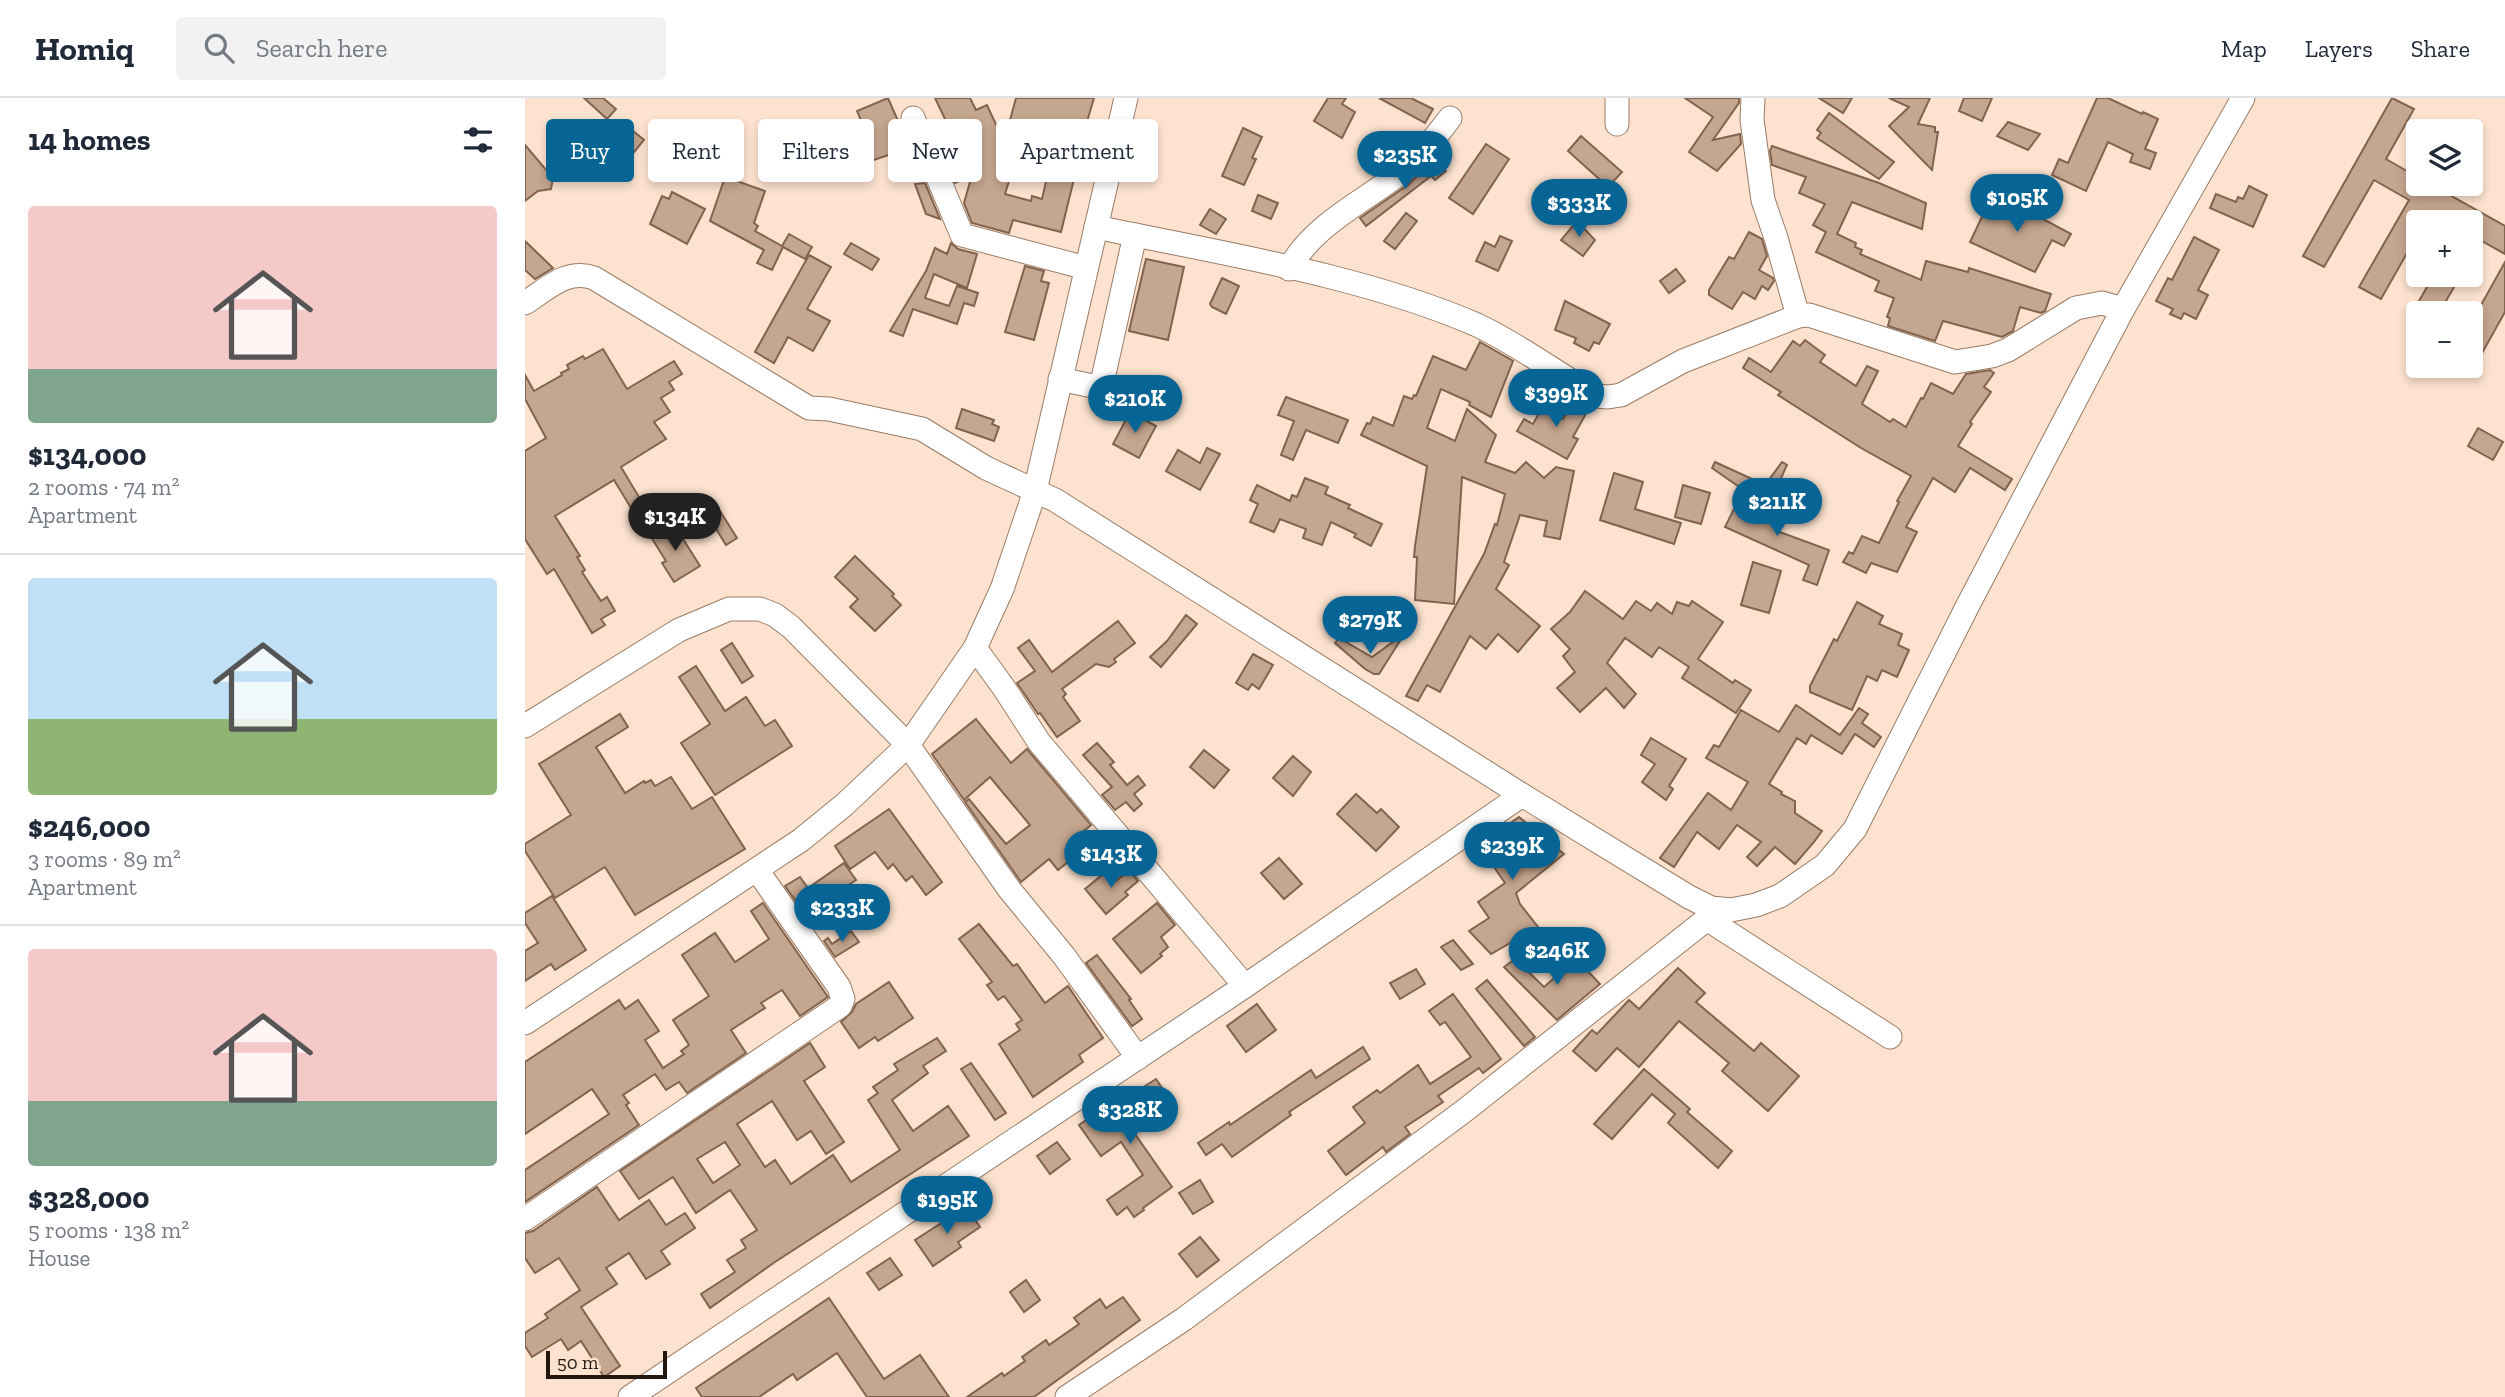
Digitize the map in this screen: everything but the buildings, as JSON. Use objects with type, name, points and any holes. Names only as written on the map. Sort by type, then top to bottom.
[{"type":"street","points":[[525,1023],[801,840],[844,805],[908,745],[975,648],[1002,589],[1035,491],[1126,98]]},
{"type":"street","points":[[1617,98],[1617,124]]},
{"type":"street","points":[[1753,98],[1752,120],[1763,200],[1798,316]]},
{"type":"street","points":[[525,303],[567,276],[582,274],[594,278],[809,408],[829,409],[922,429],[986,468],[1055,500],[1689,897],[1711,908],[1731,910],[1780,896],[1825,865],[1855,829],[1968,605],[2123,309],[2243,98]]},
{"type":"street","points":[[913,118],[962,235],[1086,268]]},
{"type":"street","points":[[1289,269],[1299,251],[1314,236],[1401,172],[1433,141],[1450,118]]},
{"type":"street","points":[[1096,227],[1289,269],[1400,298],[1478,326],[1596,396],[1608,397],[1621,395],[1683,361],[1798,316],[1809,316],[1955,362],[1991,356],[2008,349],[2077,308],[2102,303],[2123,309]]},
{"type":"street","points":[[1061,379],[1097,387],[1102,383],[1135,235]]},
{"type":"street","points":[[525,726],[679,630],[729,610],[744,608],[775,615],[791,627],[908,745],[1009,889],[1064,956],[1138,1058]]},
{"type":"street","points":[[975,648],[1039,742],[1245,986]]},
{"type":"street","points":[[630,1397],[1245,986],[1522,794]]},
{"type":"street","points":[[525,1219],[840,1006],[842,999],[839,986],[757,870]]},
{"type":"street","points":[[1067,1397],[1184,1319],[1452,1120],[1707,919],[1890,1037]]}]
